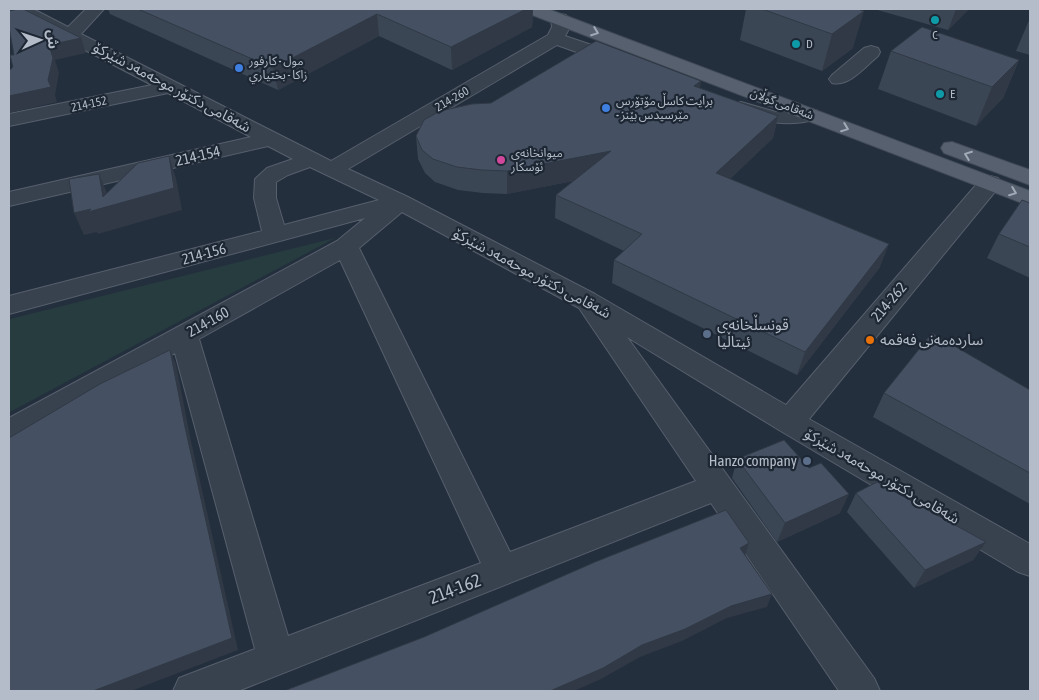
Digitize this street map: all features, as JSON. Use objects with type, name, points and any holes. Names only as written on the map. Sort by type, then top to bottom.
[{"type":"main road","name":"شەقامی گوڵان","points":[[533,9],[1030,199]]},
{"type":"main road","points":[[581,9],[699,53]]},
{"type":"main road","points":[[716,78],[749,86],[760,82],[759,77],[756,75]]},
{"type":"main road","points":[[938,143],[1030,178]]},
{"type":"street","name":"شەقامی دکتۆر موحەمەد شێرکۆ","points":[[20,9],[270,139],[400,202],[586,300],[789,422],[1030,561]]},
{"type":"street","points":[[71,34],[96,9]]},
{"type":"street","points":[[560,19],[561,27],[555,38],[642,69],[767,118],[781,119],[811,115]]},
{"type":"street","name":"214-260","points":[[274,235],[263,188],[264,180],[272,174],[322,165],[555,38]]},
{"type":"street","points":[[839,79],[871,52]]},
{"type":"street","name":"214-152","points":[[9,120],[169,86]]},
{"type":"street","name":"214-154","points":[[9,199],[270,139]]},
{"type":"street","name":"214-262","points":[[789,422],[990,183]]},
{"type":"street","name":"214-156","points":[[9,305],[400,202]]},
{"type":"street","name":"214-160","points":[[9,432],[346,246],[400,202]]},
{"type":"street","points":[[346,246],[502,570]]},
{"type":"street","points":[[586,300],[861,691]]},
{"type":"street","points":[[184,335],[276,659]]},
{"type":"street","name":"214-162","points":[[192,691],[717,487]]},
{"type":"green space","points":[[335,238],[10,412],[10,319]]},
{"type":"building","points":[[23,9],[81,38],[49,45],[53,58],[48,80],[51,87],[9,96],[9,71],[13,67],[10,55],[14,55],[9,27],[9,11]]},
{"type":"building","points":[[138,9],[526,9],[451,47],[377,14],[273,68]]},
{"type":"building","points":[[762,9],[857,9],[864,11],[832,34]]},
{"type":"building","points":[[922,27],[1019,60],[992,87],[891,51]]},
{"type":"building","points":[[596,41],[701,81],[694,86],[778,116],[716,173],[889,244],[805,352],[614,260],[642,234],[556,195],[611,151],[507,171],[457,167],[433,159],[422,150],[416,136],[424,120],[440,111],[472,104],[491,103]]},
{"type":"building","points":[[169,156],[174,188],[88,212],[91,209],[74,213],[69,179],[99,174],[103,197],[138,163]]},
{"type":"building","points":[[1022,200],[1030,203],[1030,247],[999,234]]},
{"type":"building","points":[[932,333],[1030,390],[1030,473],[884,393]]},
{"type":"building","points":[[170,350],[185,427],[232,638],[93,691],[9,691],[9,438],[100,384]]},
{"type":"building","points":[[784,440],[809,468],[821,463],[849,494],[785,523],[737,459]]},
{"type":"building","points":[[877,482],[986,542],[925,570],[856,493]]},
{"type":"building","points":[[726,510],[749,543],[740,548],[772,594],[731,606],[685,629],[642,645],[603,668],[550,691],[284,691],[424,637],[595,562]]},
{"type":"place","name":"C","points":[[935,20]]},
{"type":"place","name":"D","points":[[796,44]]},
{"type":"place","name":"مول - كارفور زاكا - بختياري","points":[[239,68]]},
{"type":"place","name":"E","points":[[940,94]]},
{"type":"place","name":"برایت کاسڵ مۆتۆرس - مێرسیدس بێنز","points":[[606,108]]},
{"type":"place","name":"میوانخانەی ئۆسکار","points":[[501,160]]},
{"type":"place","name":"قونسڵخانەی ئیتاڵیا","points":[[707,334]]},
{"type":"place","name":"ساردەمەنی فەقمە","points":[[870,340]]},
{"type":"place","name":"Hanzo company","points":[[807,461]]}]
